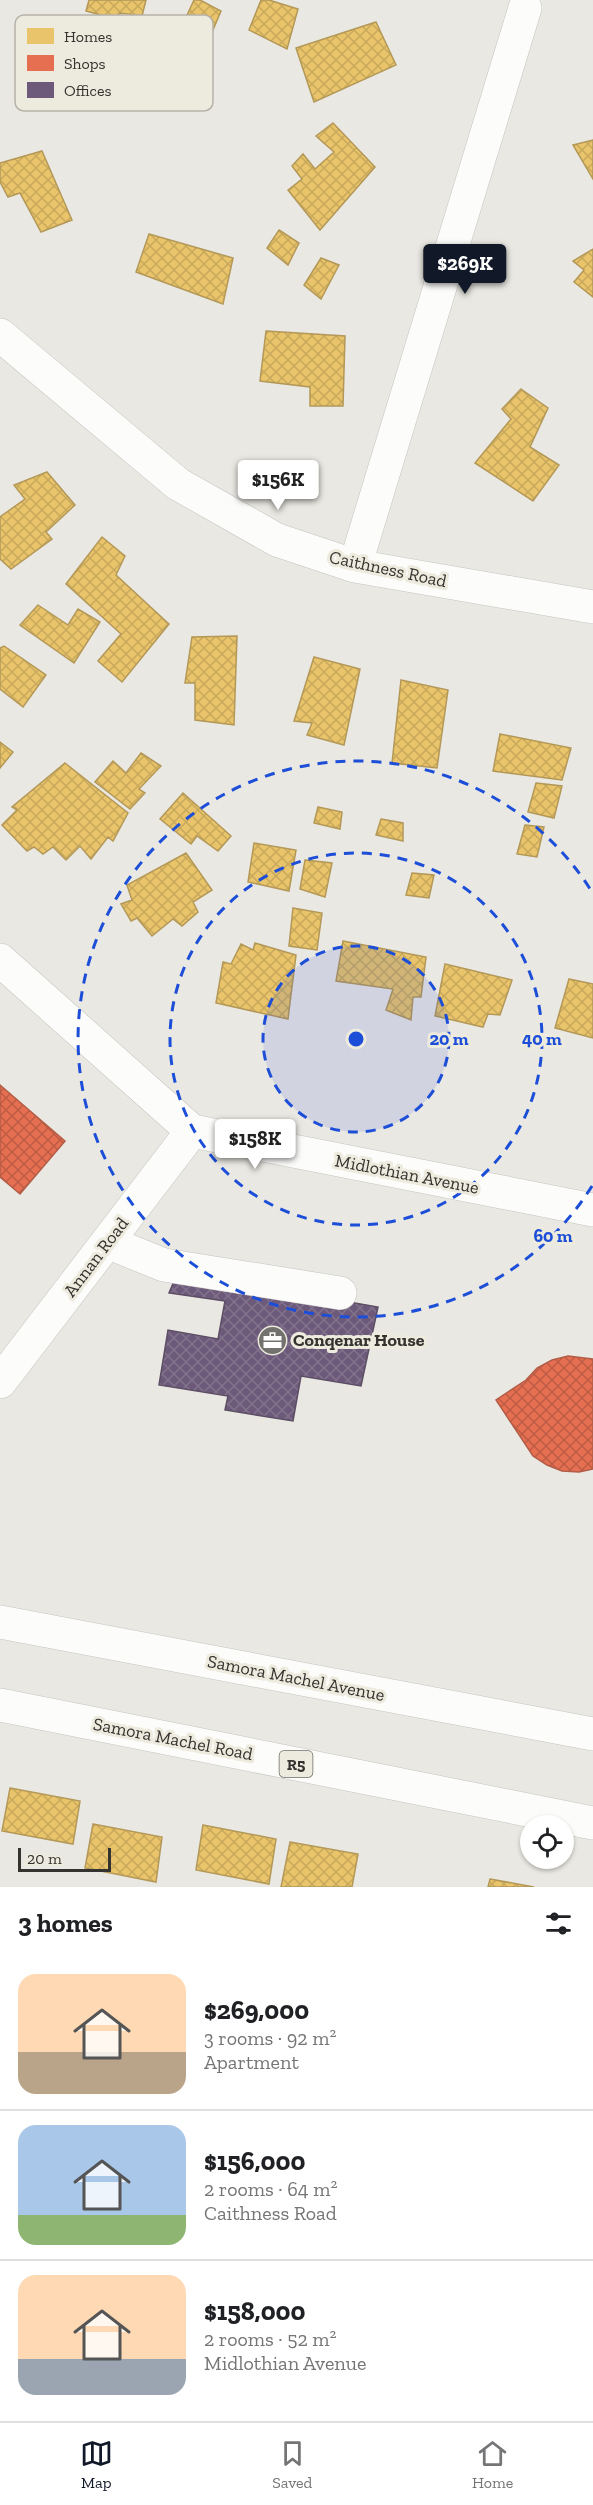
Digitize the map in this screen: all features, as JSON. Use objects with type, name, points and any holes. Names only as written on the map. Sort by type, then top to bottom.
[{"type":"main road","points":[[355,566],[525,9]]},
{"type":"main road","name":"Caithness Road","points":[[0,335],[178,484],[277,540],[355,566],[593,607]]},
{"type":"main road","points":[[0,960],[192,1131]]},
{"type":"main road","name":"Midlothian Avenue","points":[[192,1131],[593,1210]]},
{"type":"main road","name":"Annan Road","points":[[0,1382],[192,1131]]},
{"type":"main road","points":[[107,1242],[164,1265],[340,1293]]},
{"type":"main road","name":"Samora Machel Avenue","points":[[0,1622],[593,1734]]},
{"type":"main road","name":"Samora Machel Road","points":[[0,1705],[593,1823]]},
{"type":"building: Homes","points":[[89,0],[146,0],[142,15],[120,13],[120,15],[101,15],[86,11]]},
{"type":"building: Homes","points":[[194,0],[200,0],[221,11],[213,30],[213,15],[187,15]]},
{"type":"building: Homes","points":[[261,0],[269,0],[298,9],[287,49],[249,30]]},
{"type":"building: Homes","points":[[376,22],[396,65],[314,102],[296,48]]},
{"type":"building: Homes","points":[[333,123],[375,167],[320,230],[288,190],[302,179],[292,166],[303,154],[315,169],[334,152],[316,136]]},
{"type":"building: Homes","points":[[593,140],[593,179],[573,145]]},
{"type":"building: Homes","points":[[42,151],[72,220],[41,232],[20,193],[8,197],[0,182],[0,163]]},
{"type":"building: Homes","points":[[279,230],[299,243],[288,265],[267,248]]},
{"type":"building: Homes","points":[[149,234],[233,258],[223,304],[136,272]]},
{"type":"building: Homes","points":[[593,249],[593,297],[574,282],[584,270],[573,261]]},
{"type":"building: Homes","points":[[321,258],[339,265],[321,299],[304,285]]},
{"type":"building: Homes","points":[[266,331],[345,336],[343,406],[310,406],[310,387],[260,381]]},
{"type":"building: Homes","points":[[521,389],[548,408],[530,447],[559,465],[533,501],[475,463],[511,419],[502,409]]},
{"type":"building: Homes","points":[[47,472],[75,505],[46,532],[52,539],[11,569],[0,559],[0,517],[25,499],[14,485]]},
{"type":"building: Homes","points":[[102,537],[125,556],[116,575],[169,624],[122,682],[98,661],[121,634],[66,584]]},
{"type":"building: Homes","points":[[38,605],[68,625],[78,609],[100,622],[74,663],[20,625]]},
{"type":"building: Homes","points":[[237,636],[234,725],[195,720],[195,683],[185,683],[192,637]]},
{"type":"building: Homes","points":[[4,646],[46,675],[23,707],[0,689],[0,648]]},
{"type":"building: Homes","points":[[314,657],[360,669],[344,745],[307,735],[312,723],[294,721]]},
{"type":"building: Homes","points":[[401,680],[448,690],[437,768],[392,763]]},
{"type":"building: Homes","points":[[500,734],[571,748],[562,780],[493,771]]},
{"type":"building: Homes","points":[[0,742],[13,752],[0,768]]},
{"type":"building: Homes","points":[[141,753],[161,766],[139,789],[145,793],[130,809],[95,782],[113,761],[126,773]]},
{"type":"building: Homes","points":[[65,763],[128,813],[113,841],[108,837],[91,859],[80,846],[66,860],[53,847],[43,854],[34,847],[27,851],[2,825],[17,810],[12,807]]},
{"type":"building: Homes","points":[[536,783],[562,786],[554,818],[528,812]]},
{"type":"building: Homes","points":[[183,793],[231,836],[218,851],[197,836],[191,844],[160,819]]},
{"type":"building: Homes","points":[[318,807],[342,812],[340,829],[314,823]]},
{"type":"building: Homes","points":[[381,819],[403,823],[403,841],[376,835]]},
{"type":"building: Homes","points":[[525,825],[544,827],[537,857],[517,854]]},
{"type":"building: Homes","points":[[254,843],[296,850],[289,891],[248,882]]},
{"type":"building: Homes","points":[[186,853],[212,890],[193,902],[198,912],[182,926],[173,919],[152,936],[137,918],[131,921],[121,904],[132,900],[127,885]]},
{"type":"building: Homes","points":[[305,860],[332,863],[325,897],[300,889]]},
{"type":"building: Homes","points":[[412,873],[434,875],[429,898],[406,895]]},
{"type":"building: Homes","points":[[293,908],[322,913],[317,950],[289,946]]},
{"type":"building: Homes","points":[[343,941],[426,957],[421,997],[413,997],[411,1020],[386,1010],[393,989],[336,981]]},
{"type":"building: Homes","points":[[255,943],[296,955],[288,1019],[216,1003],[223,962],[231,964],[241,944],[253,950]]},
{"type":"building: Homes","points":[[445,964],[512,980],[500,1015],[488,1014],[483,1027],[435,1016]]},
{"type":"building: Homes","points":[[569,979],[593,984],[593,1038],[555,1028]]},
{"type":"building: Homes","points":[[10,1788],[80,1801],[73,1844],[2,1831]]},
{"type":"building: Homes","points":[[93,1824],[162,1837],[156,1882],[85,1868]]},
{"type":"building: Homes","points":[[203,1825],[276,1839],[269,1884],[196,1870]]},
{"type":"building: Homes","points":[[290,1842],[358,1854],[352,1887],[281,1887]]},
{"type":"building: Homes","points":[[490,1879],[534,1887],[488,1887]]},
{"type":"building: Shops","points":[[0,1085],[65,1141],[20,1194],[0,1177]]},
{"type":"building: Shops","points":[[568,1356],[593,1359],[593,1469],[579,1472],[562,1471],[533,1456],[496,1400],[526,1380],[537,1368],[552,1360]]},
{"type":"building: Offices","points":[[178,1272],[378,1307],[361,1386],[301,1376],[293,1421],[225,1410],[228,1396],[159,1385],[168,1330],[218,1339],[225,1301],[169,1293]]},
{"type":"place","name":"Conqenar House","points":[[272,1340]]}]
